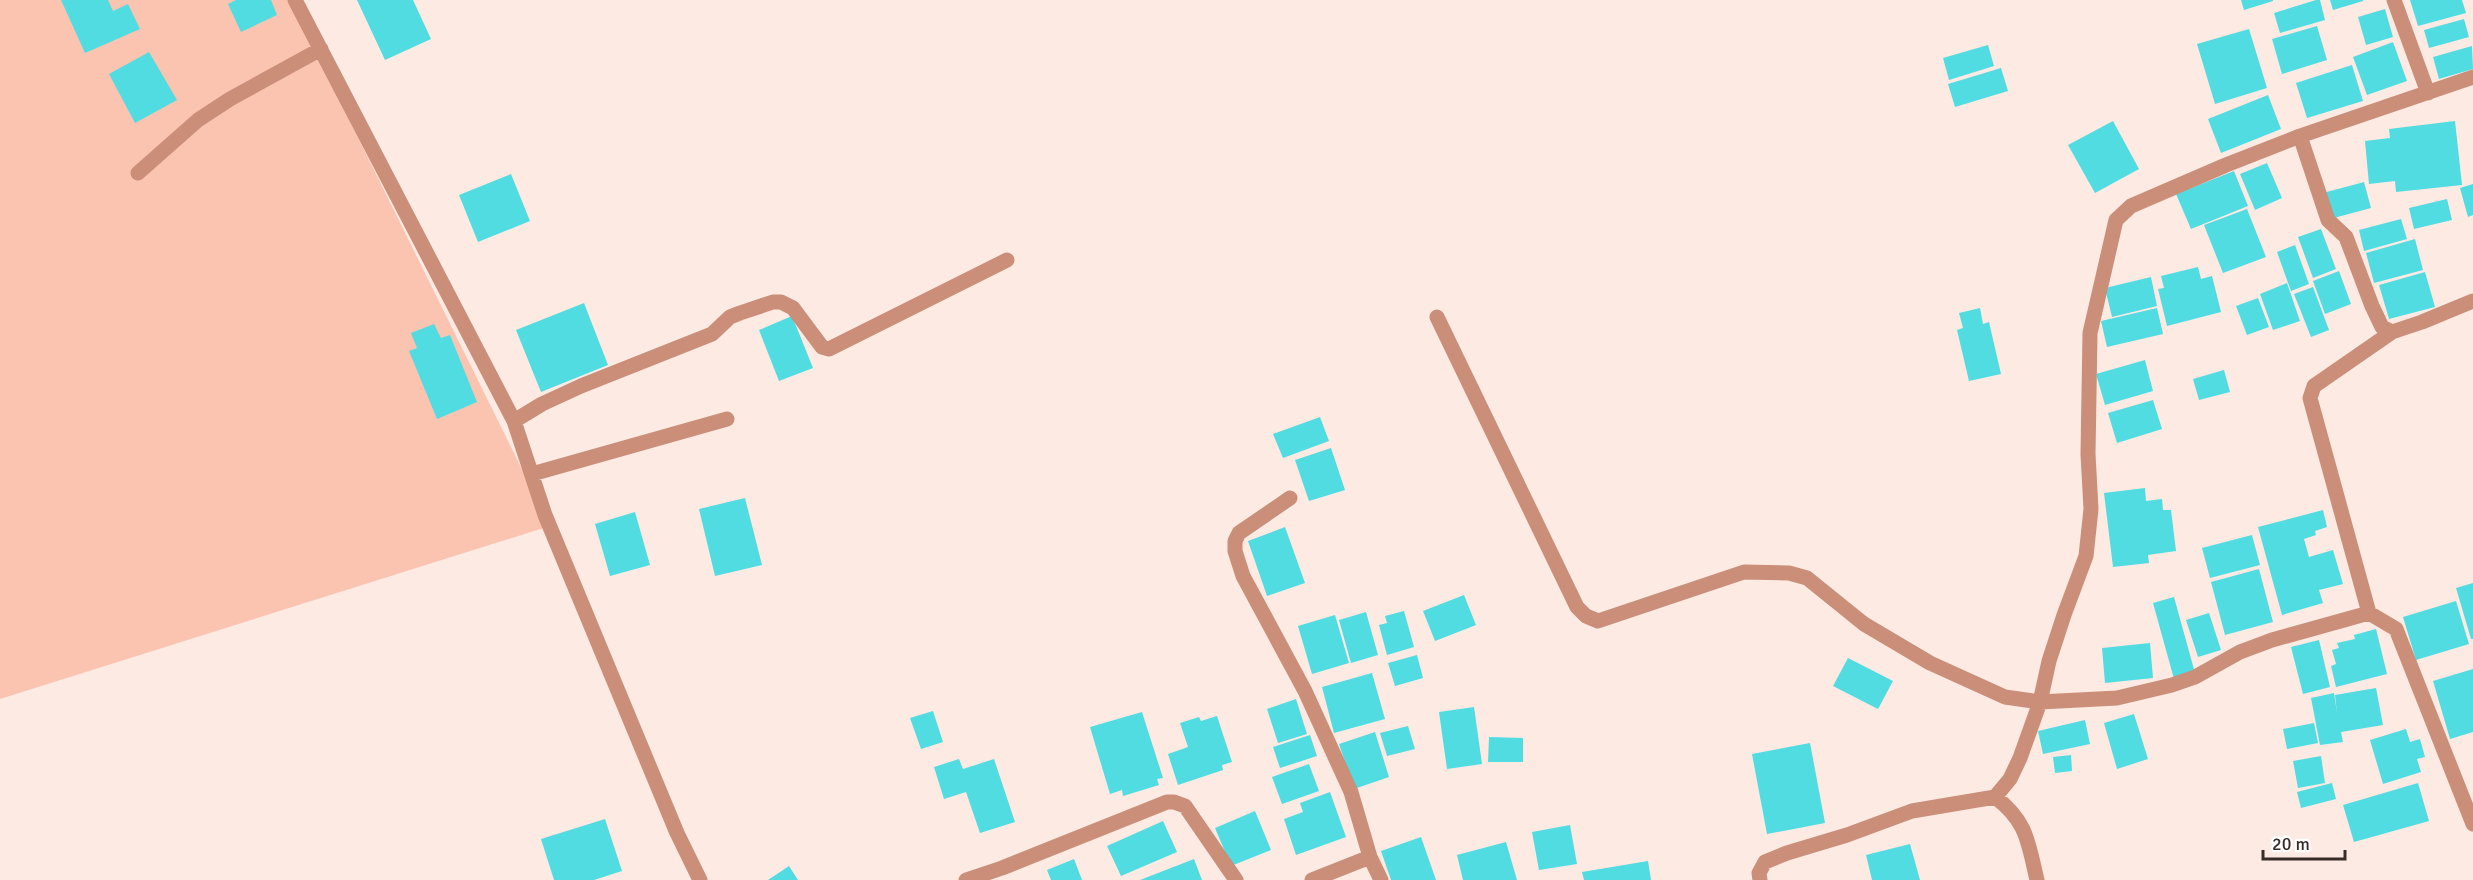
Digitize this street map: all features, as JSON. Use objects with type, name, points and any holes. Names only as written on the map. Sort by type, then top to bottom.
[{"type":"street","points":[[295,0],[514,421],[545,515],[677,833],[700,880]]},
{"type":"street","points":[[2394,0],[2428,93]]},
{"type":"street","points":[[138,173],[198,120],[230,99],[321,49]]},
{"type":"street","points":[[1760,880],[1760,873],[1766,862],[1786,853],[1847,835],[1912,811],[1995,796],[2010,779],[2040,702],[2049,661],[2086,556],[2091,509],[2088,454],[2090,333],[2116,219],[2131,206],[2300,136],[2473,77]]},
{"type":"street","points":[[2300,136],[2328,220],[2346,237],[2382,327],[2392,332]]},
{"type":"street","points":[[514,421],[542,404],[581,386],[712,334],[730,317],[772,302],[788,304],[793,308],[822,347],[829,349],[1007,260]]},
{"type":"street","points":[[2473,301],[2392,332],[2314,386],[2310,398],[2369,613],[2396,629],[2473,824]]},
{"type":"street","points":[[1437,317],[1577,607],[1586,616],[1598,621],[1744,572],[1789,573],[1807,578],[1864,624],[1930,663],[2005,697],[2040,702],[2117,698],[2172,685],[2195,677],[2240,652],[2272,639],[2369,613]]},
{"type":"street","points":[[532,474],[727,419]]},
{"type":"street","points":[[1290,498],[1239,533],[1235,541],[1235,551],[1244,576],[1305,691],[1351,792],[1370,857],[1381,880]]},
{"type":"street","points":[[1995,796],[2020,820],[2037,880]]},
{"type":"street","points":[[966,880],[1002,868],[1167,802],[1185,806],[1236,880]]},
{"type":"street","points":[[1312,880],[1370,857]]},
{"type":"shaded area","points":[[0,0],[290,0],[550,526],[0,699]]},
{"type":"building","points":[[61,0],[108,0],[113,11],[128,4],[140,29],[85,53]]},
{"type":"building","points":[[236,0],[271,0],[277,15],[241,32],[228,4]]},
{"type":"building","points":[[357,0],[413,0],[431,39],[385,60]]},
{"type":"building","points":[[2241,0],[2273,0],[2273,1],[2244,10]]},
{"type":"building","points":[[2320,0],[2325,20],[2280,33],[2274,13]]},
{"type":"building","points":[[2330,0],[2363,0],[2363,1],[2333,10]]},
{"type":"building","points":[[2410,0],[2462,0],[2466,13],[2418,26]]},
{"type":"building","points":[[2385,9],[2393,37],[2366,45],[2358,17]]},
{"type":"building","points":[[2464,19],[2469,37],[2429,48],[2424,30]]},
{"type":"building","points":[[2317,26],[2327,60],[2282,74],[2272,39]]},
{"type":"building","points":[[2249,29],[2267,88],[2215,104],[2197,44]]},
{"type":"building","points":[[2393,42],[2407,81],[2367,95],[2353,57]]},
{"type":"building","points":[[1988,45],[1994,66],[1949,80],[1943,58]]},
{"type":"building","points":[[2472,46],[2473,69],[2439,79],[2433,57]]},
{"type":"building","points":[[149,52],[177,100],[135,123],[109,74]]},
{"type":"building","points":[[2352,65],[2363,101],[2307,118],[2296,83]]},
{"type":"building","points":[[2001,68],[2008,91],[1955,107],[1948,84]]},
{"type":"building","points":[[2268,95],[2281,129],[2221,153],[2208,119]]},
{"type":"building","points":[[2113,121],[2139,169],[2095,193],[2068,145]]},
{"type":"building","points":[[2455,121],[2462,185],[2396,192],[2395,181],[2369,184],[2365,141],[2390,138],[2389,129]]},
{"type":"building","points":[[2267,163],[2282,198],[2255,210],[2240,174]]},
{"type":"building","points":[[2234,171],[2248,206],[2191,229],[2176,194]]},
{"type":"building","points":[[511,174],[530,221],[478,242],[459,195]]},
{"type":"building","points":[[2364,182],[2371,208],[2330,219],[2323,193]]},
{"type":"building","points":[[2473,184],[2473,215],[2468,217],[2460,188]]},
{"type":"building","points":[[2447,199],[2452,220],[2414,229],[2409,208]]},
{"type":"building","points":[[2247,209],[2266,257],[2223,273],[2204,225]]},
{"type":"building","points":[[2401,219],[2407,239],[2364,251],[2359,230]]},
{"type":"building","points":[[2321,229],[2336,269],[2313,278],[2298,237]]},
{"type":"building","points":[[2415,239],[2423,270],[2374,283],[2366,253]]},
{"type":"building","points":[[2295,245],[2309,284],[2291,291],[2277,252]]},
{"type":"building","points":[[2198,267],[2201,279],[2212,276],[2221,312],[2167,326],[2158,289],[2164,288],[2161,276]]},
{"type":"building","points":[[2339,271],[2351,304],[2325,314],[2313,281]]},
{"type":"building","points":[[2425,272],[2435,307],[2389,319],[2379,285]]},
{"type":"building","points":[[2151,277],[2157,306],[2112,317],[2105,288]]},
{"type":"building","points":[[2287,283],[2300,321],[2273,330],[2260,294]]},
{"type":"building","points":[[2313,287],[2329,330],[2311,337],[2294,294]]},
{"type":"building","points":[[2258,298],[2269,327],[2247,335],[2236,306]]},
{"type":"building","points":[[584,303],[608,365],[541,392],[516,330]]},
{"type":"building","points":[[1980,308],[1983,324],[1989,322],[2001,374],[1969,381],[1957,330],[1963,328],[1959,313]]},
{"type":"building","points":[[2157,308],[2163,334],[2107,347],[2101,321]]},
{"type":"building","points":[[792,316],[813,368],[779,381],[759,330]]},
{"type":"building","points":[[434,324],[441,338],[450,335],[477,402],[437,419],[409,351],[417,348],[411,333]]},
{"type":"building","points":[[2145,360],[2153,391],[2105,405],[2096,374]]},
{"type":"building","points":[[2224,370],[2230,392],[2199,400],[2193,379]]},
{"type":"building","points":[[2153,400],[2162,429],[2117,443],[2108,413]]},
{"type":"building","points":[[1320,417],[1329,441],[1283,458],[1273,434]]},
{"type":"building","points":[[1331,448],[1345,490],[1309,501],[1295,460]]},
{"type":"building","points":[[2145,488],[2146,501],[2162,499],[2163,510],[2171,510],[2176,551],[2148,555],[2149,563],[2113,567],[2104,493]]},
{"type":"building","points":[[745,498],[762,565],[715,576],[699,509]]},
{"type":"building","points":[[2323,510],[2327,527],[2315,531],[2316,535],[2304,539],[2309,557],[2333,550],[2343,584],[2319,590],[2323,603],[2282,615],[2258,527]]},
{"type":"building","points":[[635,512],[650,565],[610,576],[595,524]]},
{"type":"building","points":[[1285,527],[1305,583],[1267,596],[1248,541]]},
{"type":"building","points":[[2252,535],[2260,565],[2210,578],[2202,548]]},
{"type":"building","points":[[2259,569],[2273,622],[2225,635],[2211,582]]},
{"type":"building","points":[[2473,583],[2473,639],[2471,639],[2456,588]]},
{"type":"building","points":[[1464,595],[1476,625],[1435,641],[1423,611]]},
{"type":"building","points":[[2174,597],[2195,673],[2174,679],[2153,603]]},
{"type":"building","points":[[2456,601],[2469,644],[2416,660],[2403,617]]},
{"type":"building","points":[[1404,611],[1414,647],[1387,655],[1379,625],[1387,623],[1385,616]]},
{"type":"building","points":[[1366,612],[1378,655],[1351,663],[1339,620]]},
{"type":"building","points":[[2209,613],[2221,650],[2198,657],[2186,620]]},
{"type":"building","points":[[1335,615],[1349,663],[1312,674],[1298,626]]},
{"type":"building","points":[[2376,629],[2387,674],[2336,687],[2331,666],[2336,664],[2332,650],[2339,648],[2337,643],[2355,639],[2354,635]]},
{"type":"building","points":[[2319,640],[2330,687],[2303,694],[2291,647]]},
{"type":"building","points":[[2150,643],[2153,678],[2105,683],[2102,648]]},
{"type":"building","points":[[1417,655],[1423,678],[1395,686],[1388,663]]},
{"type":"building","points":[[1848,658],[1893,681],[1878,709],[1833,686]]},
{"type":"building","points":[[2473,669],[2473,732],[2450,739],[2433,681]]},
{"type":"building","points":[[1372,673],[1385,719],[1334,733],[1322,687]]},
{"type":"building","points":[[2376,688],[2383,725],[2341,732],[2343,742],[2320,745],[2311,698],[2334,693],[2337,713],[2335,695]]},
{"type":"building","points":[[1296,699],[1307,734],[1278,743],[1267,709]]},
{"type":"building","points":[[1474,707],[1482,764],[1447,769],[1439,712]]},
{"type":"building","points":[[933,711],[943,742],[921,749],[910,718]]},
{"type":"building","points":[[1142,712],[1163,778],[1157,779],[1159,785],[1123,796],[1122,790],[1110,794],[1090,727]]},
{"type":"building","points":[[2134,714],[2148,759],[2117,769],[2104,723]]},
{"type":"building","points":[[1217,716],[1232,762],[1222,765],[1223,770],[1178,785],[1168,754],[1188,747],[1180,723],[1199,717],[1201,721]]},
{"type":"building","points":[[2085,720],[2090,744],[2043,754],[2038,731]]},
{"type":"building","points":[[2314,723],[2318,743],[2287,749],[2283,729]]},
{"type":"building","points":[[1408,726],[1415,749],[1387,756],[1380,733]]},
{"type":"building","points":[[2406,729],[2410,742],[2420,739],[2425,757],[2417,759],[2421,772],[2383,784],[2370,740]]},
{"type":"building","points":[[1375,732],[1389,777],[1354,789],[1339,744]]},
{"type":"building","points":[[1310,735],[1317,756],[1280,768],[1273,747]]},
{"type":"building","points":[[1489,737],[1523,738],[1523,762],[1488,762]]},
{"type":"building","points":[[1810,743],[1825,823],[1767,834],[1752,754]]},
{"type":"building","points":[[2071,755],[2072,771],[2055,773],[2053,757]]},
{"type":"building","points":[[2321,756],[2325,783],[2298,788],[2293,761]]},
{"type":"building","points":[[959,759],[963,769],[994,759],[1015,822],[980,833],[966,792],[944,799],[934,767]]},
{"type":"building","points":[[1309,764],[1319,791],[1282,804],[1272,777]]},
{"type":"building","points":[[2332,783],[2336,799],[2301,808],[2297,792]]},
{"type":"building","points":[[2418,783],[2429,821],[2354,842],[2343,805]]},
{"type":"building","points":[[1330,792],[1346,837],[1296,855],[1284,819],[1303,812],[1300,803]]},
{"type":"building","points":[[1255,811],[1271,850],[1231,866],[1215,828]]},
{"type":"building","points":[[605,819],[622,871],[594,880],[554,880],[541,839]]},
{"type":"building","points":[[1163,821],[1177,852],[1121,876],[1107,846]]},
{"type":"building","points":[[1570,825],[1577,864],[1539,870],[1532,832]]},
{"type":"building","points":[[1421,837],[1436,880],[1391,880],[1381,851]]},
{"type":"building","points":[[1506,842],[1517,880],[1463,880],[1457,855]]},
{"type":"building","points":[[1910,844],[1920,880],[1872,880],[1866,855]]},
{"type":"building","points":[[1074,859],[1082,880],[1051,880],[1047,870]]},
{"type":"building","points":[[1194,859],[1202,880],[1140,880]]},
{"type":"building","points":[[1648,861],[1651,880],[1584,880],[1582,872]]},
{"type":"building","points":[[789,866],[798,880],[768,880]]}]
